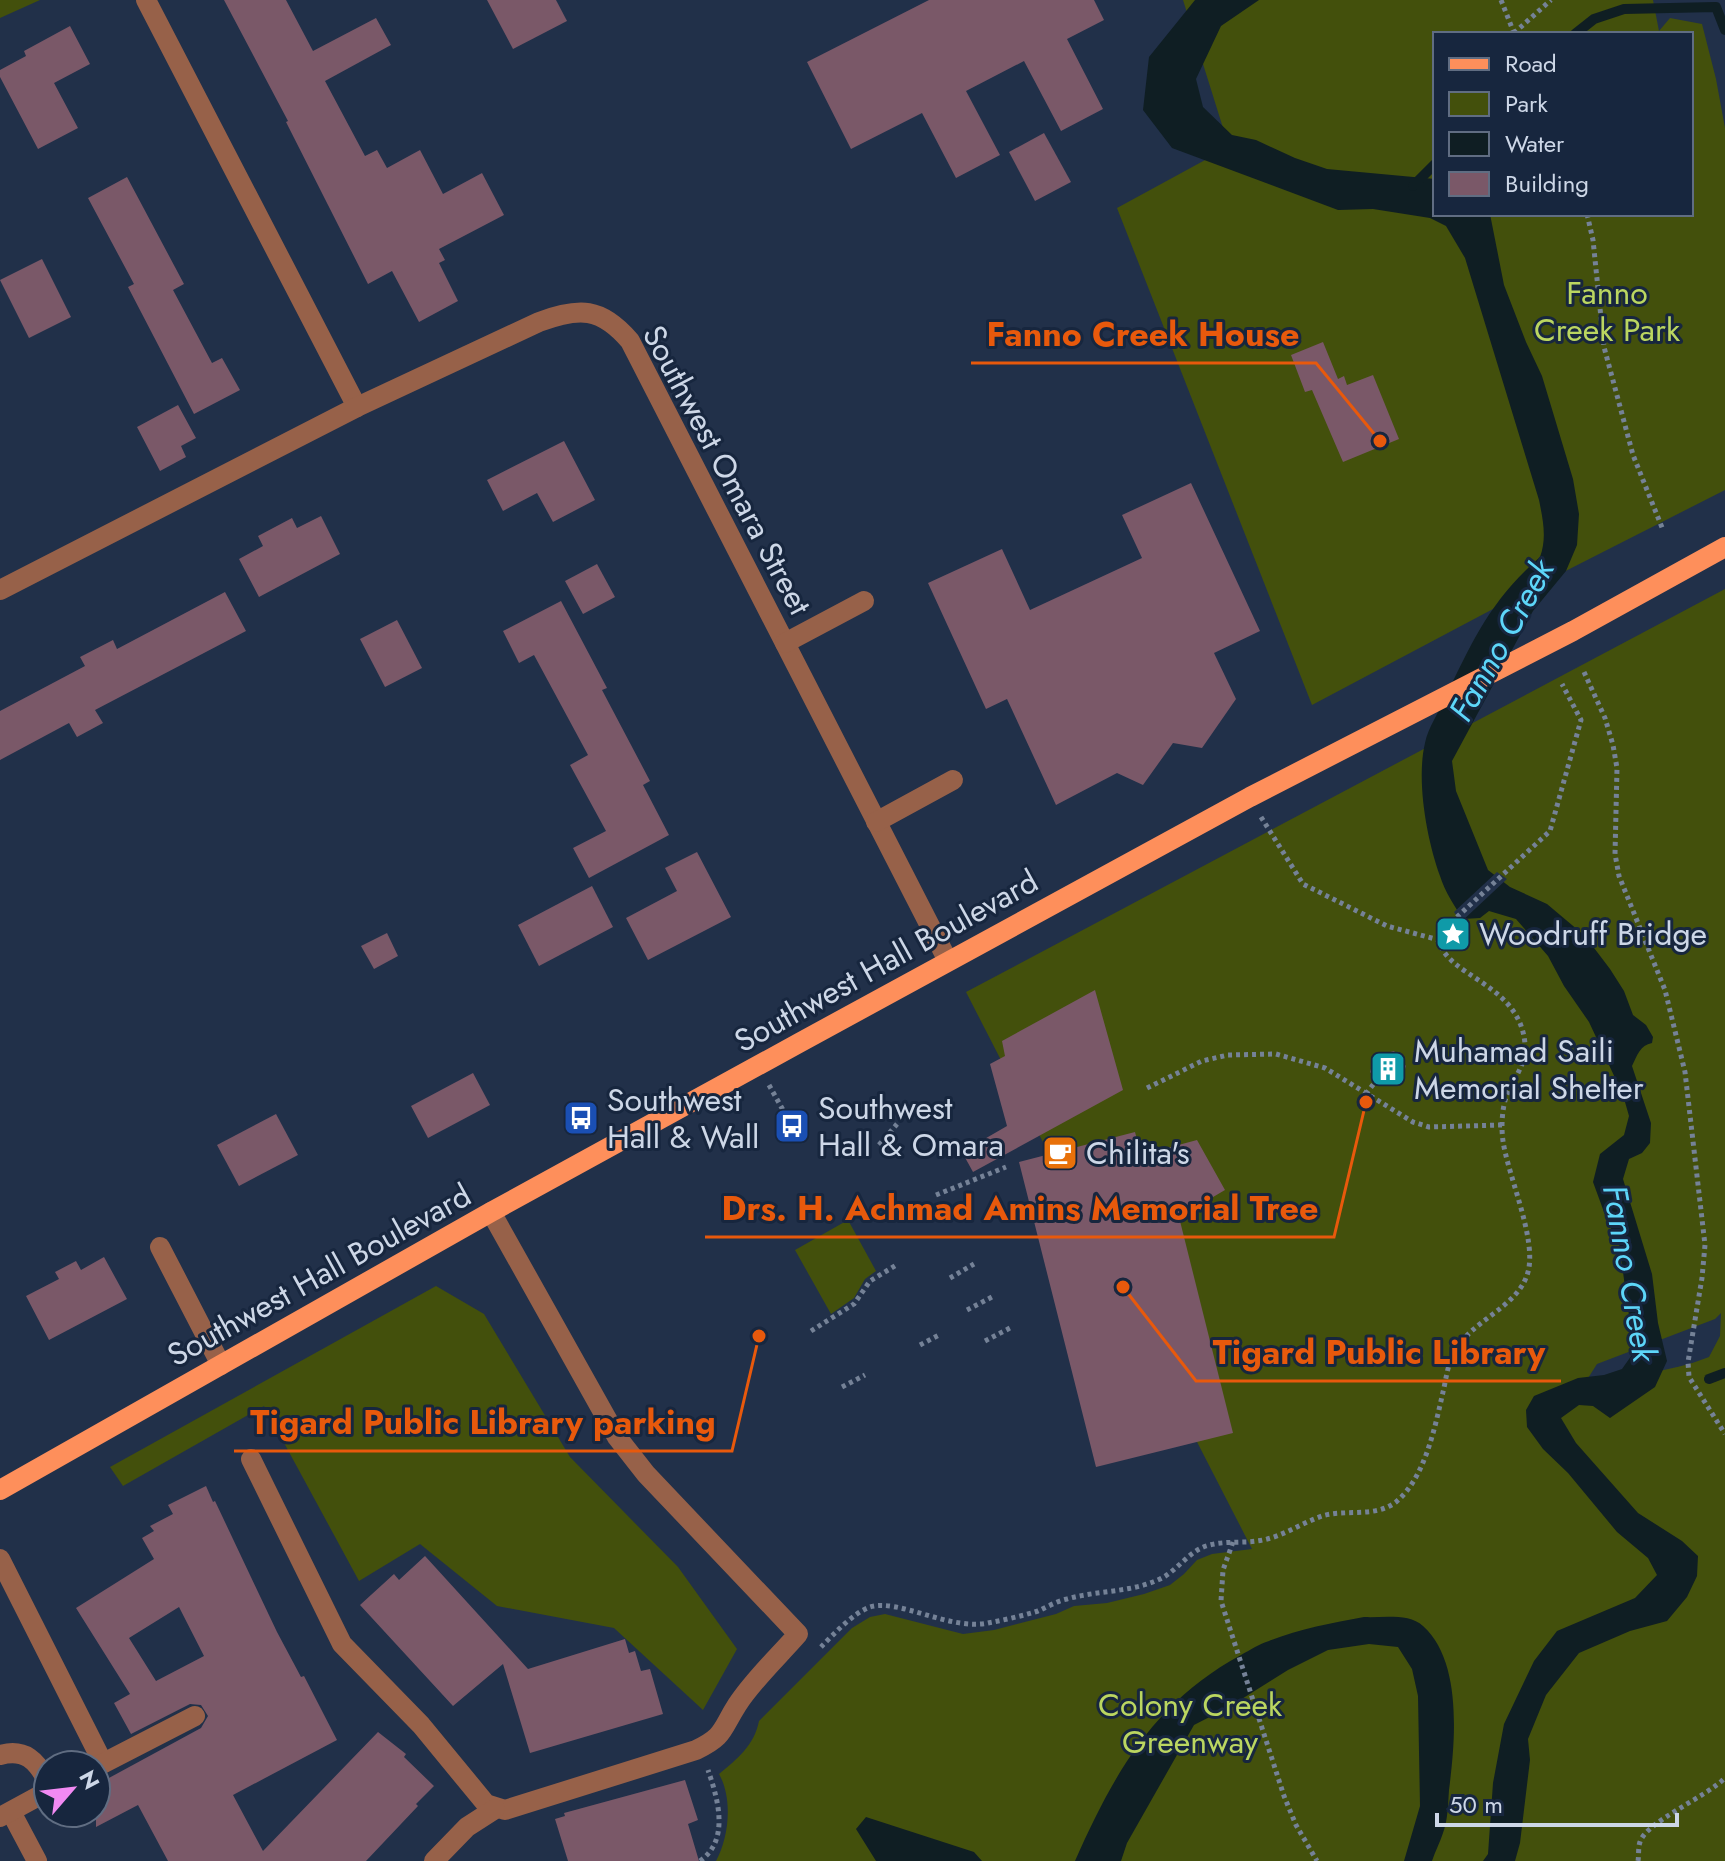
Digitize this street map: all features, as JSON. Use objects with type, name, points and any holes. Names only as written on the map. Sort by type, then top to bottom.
[{"type":"main road","name":"Southwest Hall Boulevard","points":[[0,1490],[491,1212],[948,961],[1250,797],[1573,631],[1725,547]]},
{"type":"street","points":[[146,0],[357,407]]},
{"type":"street","name":"Southwest Omara Street","points":[[0,590],[357,407],[559,314],[584,312],[603,315],[630,341],[948,961]]},
{"type":"street","points":[[785,643],[864,601]]},
{"type":"street","points":[[876,822],[953,780]]},
{"type":"street","points":[[251,1459],[342,1644],[421,1725],[486,1804],[505,1810],[696,1750],[714,1741],[726,1728],[737,1705],[798,1634],[646,1474],[617,1437],[491,1212]]},
{"type":"street","points":[[160,1247],[221,1365]]},
{"type":"street","points":[[0,1559],[91,1749]]},
{"type":"street","points":[[112,1758],[195,1716]]},
{"type":"street","points":[[0,1755],[17,1751],[32,1759]]},
{"type":"street","points":[[32,1800],[6,1814],[37,1861]]},
{"type":"street","points":[[434,1861],[467,1827],[495,1809]]},
{"type":"path","points":[[1501,0],[1514,32]]},
{"type":"path","points":[[1515,32],[1551,0]]},
{"type":"path","points":[[1587,216],[1593,240],[1604,347],[1633,455],[1663,530]]},
{"type":"path","points":[[1584,672],[1605,718],[1617,768],[1615,854],[1619,876],[1665,990],[1685,1072],[1705,1245],[1688,1362],[1689,1377],[1725,1434]]},
{"type":"path","points":[[816,1653],[867,1608],[882,1605],[961,1625],[985,1624],[1036,1612],[1066,1599],[1141,1586],[1173,1572],[1203,1547],[1264,1540],[1330,1514],[1380,1509],[1395,1503],[1406,1490],[1428,1446],[1451,1359],[1460,1342],[1520,1289],[1528,1271],[1526,1231],[1505,1156],[1502,1125],[1506,1098],[1524,1061],[1525,1044],[1521,1025],[1495,990],[1446,956],[1439,940],[1444,929],[1550,831],[1581,720],[1564,687]]},
{"type":"path","points":[[1250,797],[1303,884],[1387,926],[1439,940]]},
{"type":"path","points":[[1147,1088],[1202,1061],[1228,1055],[1276,1054],[1325,1068],[1403,1117],[1429,1127],[1502,1125]]},
{"type":"path","points":[[758,1065],[792,1126]]},
{"type":"path","points":[[1366,1094],[1375,1082]]},
{"type":"path","points":[[879,1145],[897,1124]]},
{"type":"path","points":[[936,1195],[1006,1167]]},
{"type":"path","points":[[811,1331],[854,1304],[870,1281],[898,1264]]},
{"type":"path","points":[[950,1278],[974,1264]]},
{"type":"path","points":[[967,1310],[992,1297]]},
{"type":"path","points":[[985,1341],[1010,1328]]},
{"type":"path","points":[[920,1345],[939,1335]]},
{"type":"path","points":[[842,1387],[865,1375]]},
{"type":"path","points":[[1233,1542],[1220,1586],[1225,1616],[1296,1825],[1317,1861]]},
{"type":"path","points":[[700,1861],[708,1856],[718,1838],[718,1800],[708,1770],[718,1763]]},
{"type":"path","points":[[1638,1861],[1639,1843],[1645,1831],[1698,1799],[1725,1778]]},
{"type":"green space","points":[[0,0],[40,0],[0,18]]},
{"type":"green space","name":"Fanno Creek Park","points":[[1183,0],[1653,0],[1659,31],[1670,18],[1702,24],[1725,128],[1725,490],[1312,705],[1117,208],[1229,147]]},
{"type":"green space","name":"Colony Creek Greenway","points":[[1725,589],[1725,1861],[716,1861],[728,1818],[726,1795],[719,1774],[749,1745],[759,1721],[852,1628],[870,1617],[885,1614],[963,1634],[994,1630],[1056,1614],[1074,1606],[1107,1603],[1144,1594],[1170,1585],[1197,1560],[1212,1554],[1252,1549],[966,992]],"holes":[[[1721,1313],[1720,1336],[1709,1357],[1678,1367],[1583,1386],[1597,1364],[1715,1319]]]},
{"type":"green space","points":[[848,1220],[876,1271],[865,1279],[854,1298],[831,1314],[795,1250]]},
{"type":"green space","points":[[436,1286],[484,1314],[570,1457],[678,1567],[737,1649],[703,1710],[614,1628],[497,1606],[420,1544],[359,1581],[264,1406],[123,1486],[110,1467]]},
{"type":"water","points":[[1195,0],[1259,0],[1221,26],[1196,79],[1203,107],[1232,135],[1256,140],[1327,169],[1433,179],[1433,216],[1490,216],[1504,285],[1542,376],[1573,479],[1579,514],[1577,545],[1566,571],[1533,611],[1452,761],[1456,791],[1488,870],[1510,887],[1547,904],[1585,936],[1624,991],[1633,1015],[1646,1025],[1653,1037],[1652,1043],[1642,1049],[1632,1066],[1651,1123],[1650,1143],[1642,1153],[1629,1159],[1623,1179],[1652,1274],[1658,1323],[1667,1361],[1655,1387],[1610,1418],[1593,1406],[1579,1405],[1561,1418],[1576,1443],[1638,1513],[1682,1541],[1698,1556],[1697,1576],[1687,1597],[1667,1621],[1630,1631],[1579,1653],[1546,1695],[1528,1739],[1530,1760],[1515,1861],[1483,1861],[1488,1854],[1493,1783],[1504,1724],[1534,1661],[1557,1631],[1635,1598],[1657,1575],[1648,1558],[1617,1532],[1527,1427],[1526,1410],[1534,1396],[1578,1378],[1622,1369],[1634,1352],[1619,1243],[1593,1182],[1600,1154],[1624,1135],[1629,1116],[1623,1095],[1589,1022],[1548,956],[1516,919],[1489,911],[1480,918],[1463,919],[1442,882],[1431,845],[1422,792],[1425,743],[1465,658],[1495,606],[1540,557],[1544,536],[1539,500],[1465,258],[1446,226],[1430,218],[1373,209],[1338,210],[1172,148],[1143,110],[1149,57]]},
{"type":"water","points":[[1364,1617],[1403,1618],[1417,1622],[1436,1641],[1445,1660],[1453,1704],[1453,1750],[1446,1823],[1432,1861],[1404,1861],[1420,1806],[1418,1696],[1412,1669],[1398,1647],[1369,1644],[1328,1650],[1194,1725],[1127,1843],[1121,1861],[1075,1861],[1122,1770],[1140,1743],[1184,1695],[1210,1674],[1262,1644],[1304,1630]]},
{"type":"water","points":[[866,1817],[974,1852],[982,1861],[876,1861],[856,1829]]},
{"type":"pier","points":[[1497,872],[1507,879],[1461,922],[1454,912]]},
{"type":"building","points":[[224,0],[286,0],[313,51],[376,18],[391,45],[325,81],[365,156],[377,150],[387,168],[420,150],[443,194],[482,173],[504,215],[439,249],[445,260],[439,263],[458,301],[419,322],[392,271],[368,284]]},
{"type":"building","points":[[487,0],[556,0],[567,21],[513,49]]},
{"type":"building","points":[[929,0],[1094,0],[1104,20],[1067,39],[1103,109],[1061,131],[1024,61],[966,91],[1000,155],[956,178],[922,113],[851,149],[807,62]]},
{"type":"building","points":[[70,26],[90,64],[54,83],[78,128],[38,149],[0,77],[0,70],[26,56],[24,51]]},
{"type":"building","points":[[1044,133],[1071,182],[1035,201],[1009,152]]},
{"type":"building","points":[[127,177],[184,284],[173,290],[212,363],[222,358],[240,390],[194,414],[128,287],[134,284],[88,198]]},
{"type":"building","points":[[42,259],[71,317],[29,338],[0,280]]},
{"type":"building","points":[[1323,342],[1338,379],[1344,376],[1347,385],[1373,375],[1399,439],[1343,462],[1312,390],[1305,392],[1291,355]]},
{"type":"building","points":[[178,405],[196,438],[181,446],[186,457],[160,471],[137,427]]},
{"type":"building","points":[[564,441],[595,500],[553,522],[537,493],[503,511],[487,480]]},
{"type":"building","points":[[1191,483],[1260,631],[1214,653],[1236,699],[1202,748],[1173,743],[1143,785],[1117,773],[1056,805],[1007,699],[986,709],[928,583],[1002,549],[1030,610],[1142,558],[1122,515]]},
{"type":"building","points":[[321,516],[340,554],[259,597],[239,559],[263,546],[258,536],[292,518],[297,528]]},
{"type":"building","points":[[597,564],[615,597],[583,614],[565,581]]},
{"type":"building","points":[[225,592],[246,631],[95,710],[103,723],[77,737],[69,723],[0,760],[0,711],[85,666],[80,657],[113,640],[117,649]]},
{"type":"building","points":[[561,601],[607,688],[602,690],[650,781],[643,785],[669,835],[589,878],[573,848],[606,831],[570,765],[588,755],[534,655],[519,663],[503,631]]},
{"type":"building","points":[[397,620],[422,668],[385,687],[360,639]]},
{"type":"building","points":[[697,852],[731,917],[648,960],[626,918],[677,891],[665,868]]},
{"type":"building","points":[[592,886],[613,927],[539,966],[518,925]]},
{"type":"building","points":[[387,933],[398,956],[374,969],[361,946]]},
{"type":"building","points":[[1095,990],[1123,1090],[973,1172],[962,1152],[1007,1126],[990,1064],[1005,1056],[1002,1041]]},
{"type":"building","name":"Muhamad Saili Memorial Shelter","points":[[1394,1051],[1406,1066],[1400,1083],[1382,1086],[1370,1072],[1375,1056]]},
{"type":"building","points":[[473,1073],[490,1105],[428,1138],[411,1106]]},
{"type":"building","points":[[276,1114],[298,1155],[239,1186],[217,1145]]},
{"type":"building","points":[[1135,1132],[1141,1155],[1197,1140],[1225,1190],[1179,1217],[1233,1433],[1096,1467],[1019,1162]]},
{"type":"building","points":[[104,1257],[127,1299],[49,1340],[26,1296],[59,1279],[55,1272],[76,1261],[81,1270]]},
{"type":"building","points":[[206,1486],[277,1632],[337,1740],[233,1795],[263,1851],[378,1732],[406,1754],[404,1757],[434,1786],[366,1861],[168,1861],[138,1805],[112,1819],[112,1776],[201,1728],[208,1716],[201,1705],[190,1704],[131,1734],[114,1703],[130,1694],[76,1608],[154,1559],[142,1538],[154,1531],[150,1526],[173,1514],[168,1505]],"holes":[[[179,1607],[204,1656],[156,1681],[129,1638]]]},
{"type":"building","points":[[425,1556],[528,1669],[625,1639],[629,1653],[635,1651],[641,1671],[650,1669],[663,1714],[530,1753],[503,1664],[453,1706],[360,1605],[394,1574],[399,1580]]},
{"type":"building","points":[[685,1780],[698,1820],[688,1824],[699,1861],[568,1861],[555,1819],[565,1816],[564,1813]]},
{"type":"waterway","name":"Fanno Creek","points":[[1578,32],[1594,19],[1624,9],[1716,7],[1725,30]]},
{"type":"waterway","name":"Fanno Creek","points":[[1413,186],[1433,166]]},
{"type":"waterway","points":[[1709,1379],[1725,1373]]},
{"type":"place","name":"Fanno Creek House","points":[[1380,441]]},
{"type":"place","name":"Woodruff Bridge","points":[[1453,934]]},
{"type":"place","name":"Muhamad Saili Memorial Shelter","points":[[1388,1069]]},
{"type":"place","name":"Drs. H. Achmad Amins Memorial Tree","points":[[1366,1102]]},
{"type":"place","name":"Southwest Hall & Wall","points":[[581,1118]]},
{"type":"place","name":"Southwest Hall & Omara","points":[[792,1126]]},
{"type":"place","name":"Chilita's","points":[[1060,1153]]},
{"type":"place","name":"Tigard Public Library","points":[[1123,1287]]},
{"type":"place","name":"Tigard Public Library parking","points":[[759,1336]]}]
